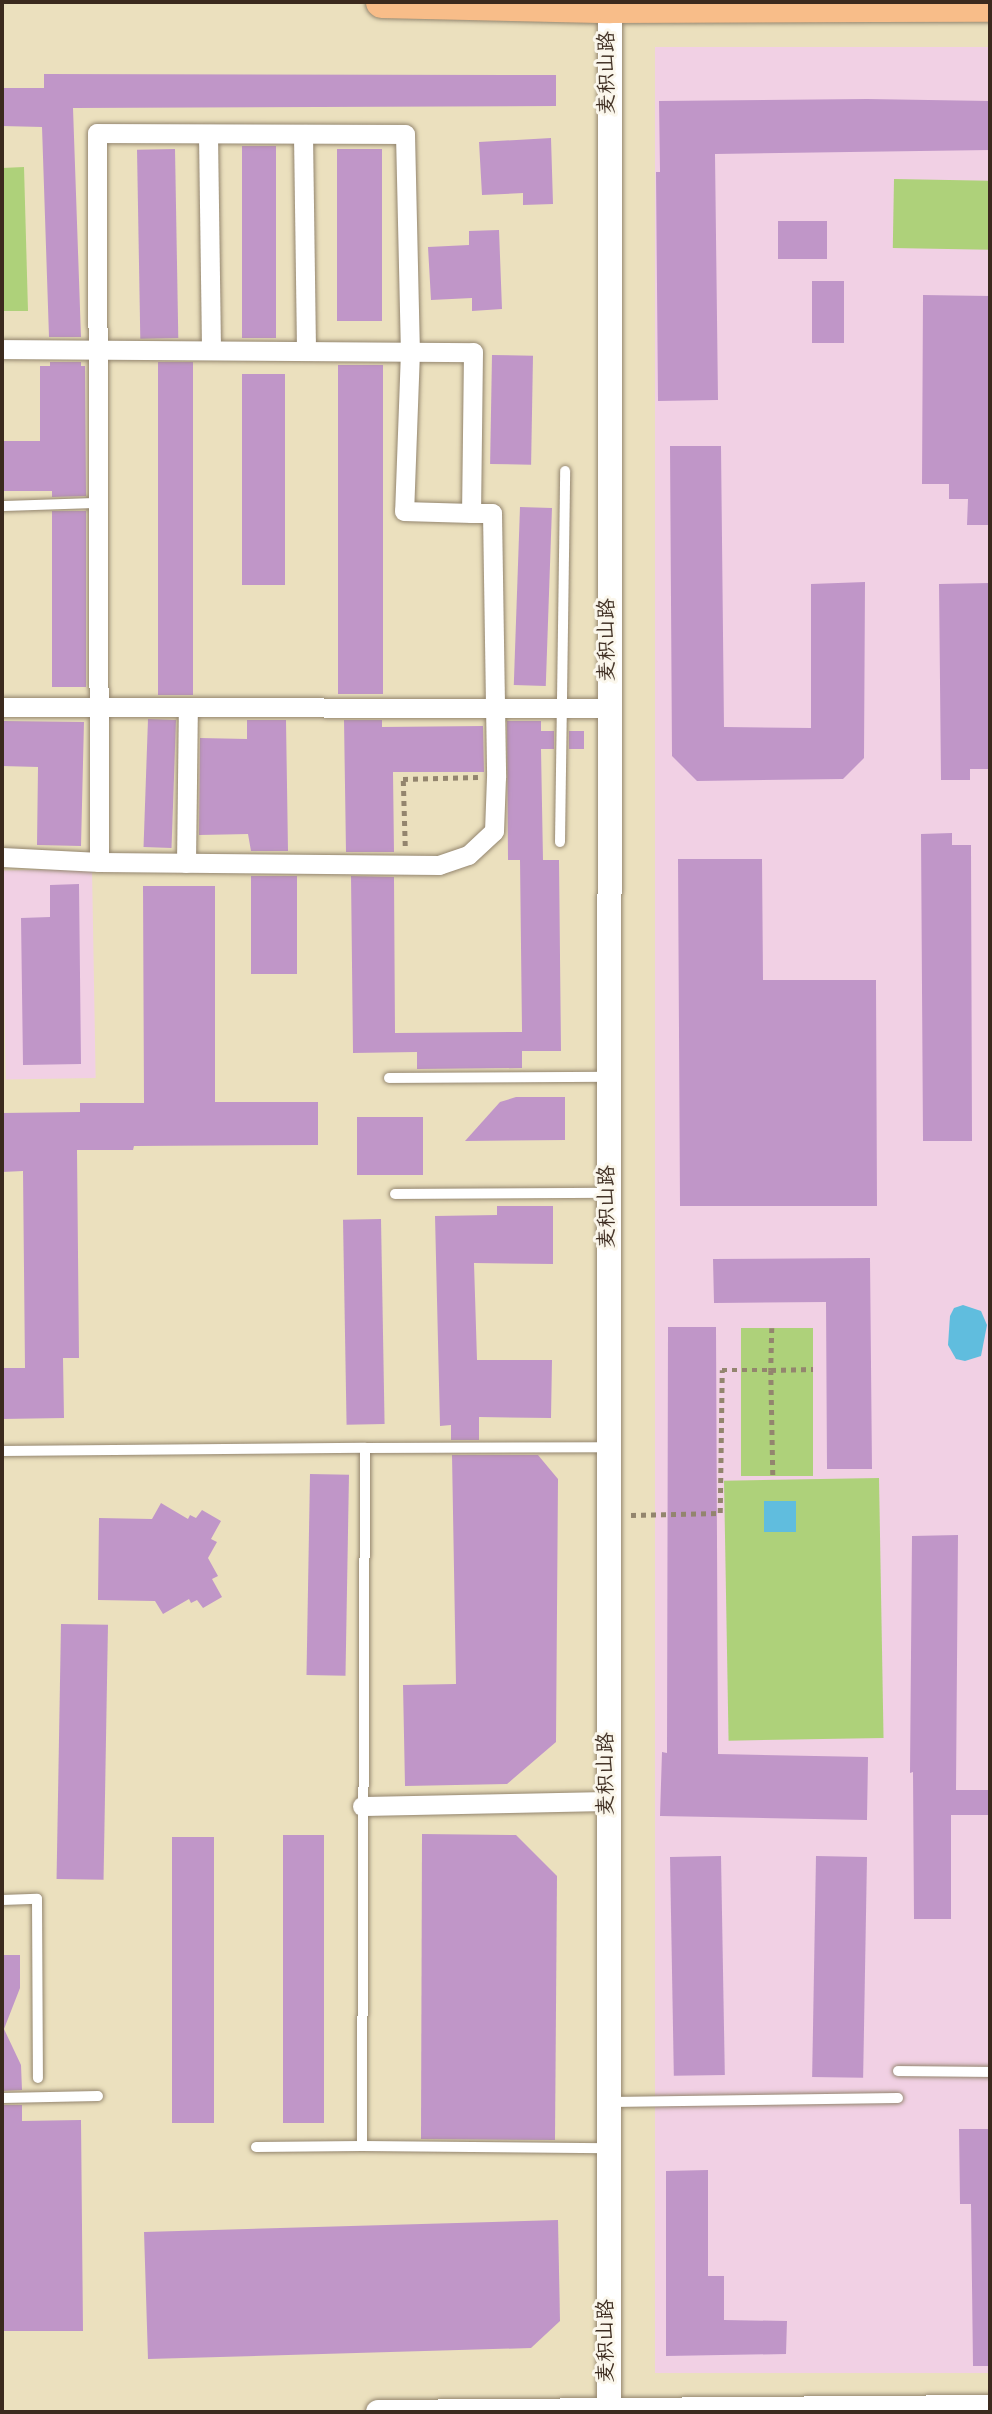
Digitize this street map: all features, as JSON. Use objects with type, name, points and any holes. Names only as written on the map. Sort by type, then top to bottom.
[{"type":"main road","points":[[382,2],[990,6]]},
{"type":"street","name":"麦积山路","points":[[609,2411],[610,4]]},
{"type":"street","points":[[2,857],[99,862],[439,865],[468,855],[494,831],[496,777],[492,513],[404,511],[410,351],[405,134],[97,133],[99,862]]},
{"type":"street","points":[[208,134],[211,350]]},
{"type":"street","points":[[303,134],[306,351]]},
{"type":"street","points":[[2,349],[472,352],[471,513]]},
{"type":"street","points":[[2,706],[610,708]]},
{"type":"street","points":[[186,863],[188,707]]},
{"type":"street","points":[[362,1806],[609,1801]]},
{"type":"street","points":[[378,2412],[990,2407]]},
{"type":"lane","points":[[559,842],[565,471]]},
{"type":"lane","points":[[2,506],[97,503]]},
{"type":"lane","points":[[389,1078],[610,1077]]},
{"type":"lane","points":[[395,1194],[610,1193]]},
{"type":"lane","points":[[2,1451],[610,1447]]},
{"type":"lane","points":[[362,2146],[365,1448]]},
{"type":"lane","points":[[2,1900],[37,1899],[38,2078]]},
{"type":"lane","points":[[898,2071],[990,2072]]},
{"type":"lane","points":[[2,2098],[99,2096]]},
{"type":"lane","points":[[609,2102],[898,2098]]},
{"type":"lane","points":[[257,2147],[609,2148]]},
{"type":"path","points":[[405,865],[403,779],[496,777]]},
{"type":"path","points":[[772,1328],[773,1476]]},
{"type":"path","points":[[610,1515],[720,1513],[722,1370],[813,1369]]},
{"type":"shaded area","points":[[655,47],[990,47],[990,2373],[655,2373]]},
{"type":"shaded area","points":[[92,869],[96,1078],[6,1080],[2,871]]},
{"type":"green space","points":[[24,167],[28,311],[2,311],[2,168]]},
{"type":"green space","points":[[894,179],[990,181],[989,250],[893,248]]},
{"type":"green space","points":[[741,1328],[813,1328],[813,1476],[741,1476]]},
{"type":"green space","points":[[879,1478],[884,1738],[729,1741],[724,1481]]},
{"type":"water","points":[[963,1305],[981,1311],[987,1325],[981,1356],[965,1361],[956,1359],[948,1345],[950,1316],[954,1308]]},
{"type":"water","points":[[764,1501],[796,1501],[796,1532],[764,1532]]},
{"type":"building","points":[[44,74],[556,75],[556,106],[73,108],[81,337],[49,337],[42,127],[2,126],[2,88],[44,88]]},
{"type":"building","points":[[659,101],[990,101],[990,150],[715,154],[718,400],[658,401],[656,172],[660,172]]},
{"type":"building","points":[[551,138],[553,204],[523,205],[523,193],[482,195],[479,142]]},
{"type":"building","points":[[242,146],[276,146],[276,338],[242,338]]},
{"type":"building","points":[[175,149],[178,338],[140,339],[137,150]]},
{"type":"building","points":[[337,149],[382,149],[382,321],[337,321]]},
{"type":"building","points":[[778,221],[827,221],[827,259],[778,259]]},
{"type":"building","points":[[499,230],[502,309],[472,311],[472,298],[431,300],[428,247],[469,245],[469,231]]},
{"type":"building","points":[[812,281],[844,281],[844,343],[812,343]]},
{"type":"building","points":[[923,295],[990,296],[990,525],[967,525],[968,499],[949,499],[949,484],[922,484]]},
{"type":"building","points":[[492,355],[533,356],[531,465],[490,464]]},
{"type":"building","points":[[50,362],[81,362],[81,366],[85,366],[86,496],[52,497],[52,491],[2,491],[2,441],[40,441],[40,366],[50,366]]},
{"type":"building","points":[[158,362],[193,362],[193,695],[158,695]]},
{"type":"building","points":[[338,365],[383,365],[383,694],[338,694]]},
{"type":"building","points":[[242,374],[285,374],[285,585],[242,585]]},
{"type":"building","points":[[670,446],[721,446],[724,727],[811,728],[811,584],[865,582],[864,758],[843,779],[697,781],[672,756]]},
{"type":"building","points":[[520,507],[552,508],[546,686],[514,685]]},
{"type":"building","points":[[52,511],[86,511],[86,687],[52,687]]},
{"type":"building","points":[[990,583],[990,769],[970,769],[970,780],[941,780],[939,584]]},
{"type":"building","points":[[148,719],[176,720],[172,848],[144,847]]},
{"type":"building","points":[[247,720],[286,720],[288,851],[251,851],[248,834],[199,835],[200,738],[247,739]]},
{"type":"building","points":[[344,720],[382,720],[382,727],[483,726],[484,772],[393,772],[394,852],[346,852]]},
{"type":"building","points":[[2,721],[84,722],[81,846],[37,845],[38,767],[2,766]]},
{"type":"building","points":[[507,721],[541,721],[541,731],[554,731],[554,749],[541,749],[543,860],[559,860],[561,1051],[522,1051],[522,1068],[417,1069],[417,1052],[353,1053],[351,876],[394,877],[395,1033],[522,1032],[520,860],[508,860]]},
{"type":"building","points":[[569,731],[584,731],[584,749],[569,749]]},
{"type":"building","points":[[952,833],[952,845],[971,845],[972,1141],[923,1141],[921,834]]},
{"type":"building","points":[[678,859],[762,859],[763,980],[876,980],[877,1206],[680,1206]]},
{"type":"building","points":[[251,876],[297,876],[297,974],[251,974]]},
{"type":"building","points":[[79,884],[81,1064],[23,1065],[21,918],[50,917],[50,885]]},
{"type":"building","points":[[143,886],[215,886],[215,1102],[318,1102],[318,1145],[134,1146],[133,1150],[77,1150],[79,1358],[63,1358],[64,1418],[2,1419],[2,1368],[25,1368],[23,1171],[2,1172],[2,1113],[80,1112],[80,1103],[144,1103]]},
{"type":"building","points":[[516,1097],[565,1097],[565,1140],[465,1141],[500,1102]]},
{"type":"building","points":[[357,1117],[423,1117],[423,1175],[357,1175]]},
{"type":"building","points":[[497,1206],[553,1206],[553,1264],[474,1263],[477,1360],[552,1360],[551,1418],[479,1417],[479,1440],[451,1440],[451,1425],[440,1426],[435,1216],[497,1215]]},
{"type":"building","points":[[381,1219],[385,1424],[347,1425],[343,1220]]},
{"type":"building","points":[[870,1258],[872,1469],[827,1469],[826,1302],[714,1303],[713,1259]]},
{"type":"building","points":[[668,1327],[716,1327],[718,1754],[868,1757],[867,1820],[660,1816],[662,1752],[667,1753]]},
{"type":"building","points":[[452,1455],[538,1455],[558,1479],[556,1742],[507,1784],[405,1786],[403,1685],[456,1684]]},
{"type":"building","points":[[310,1474],[349,1475],[345,1676],[306,1675]]},
{"type":"building","points":[[161,1503],[188,1519],[190,1515],[196,1518],[202,1510],[221,1521],[211,1539],[217,1542],[208,1558],[218,1576],[212,1579],[222,1597],[203,1608],[197,1600],[191,1603],[189,1599],[163,1614],[155,1601],[98,1600],[99,1518],[152,1519]]},
{"type":"building","points":[[958,1535],[956,1790],[990,1790],[990,1815],[951,1815],[951,1919],[914,1919],[913,1772],[910,1773],[912,1536]]},
{"type":"building","points":[[61,1624],[108,1625],[104,1880],[57,1879]]},
{"type":"building","points":[[422,1834],[516,1835],[557,1876],[555,2140],[421,2139]]},
{"type":"building","points":[[283,1835],[324,1835],[324,2123],[283,2123]]},
{"type":"building","points":[[172,1837],[214,1837],[214,2123],[172,2123]]},
{"type":"building","points":[[721,1856],[725,2075],[674,2076],[670,1857]]},
{"type":"building","points":[[816,1856],[867,1857],[863,2078],[812,2077]]},
{"type":"building","points":[[2,1955],[20,1955],[20,1988],[4,2029],[21,2065],[22,2090],[2,2091]]},
{"type":"building","points":[[2,2105],[22,2105],[22,2121],[81,2120],[83,2331],[2,2331]]},
{"type":"building","points":[[959,2129],[990,2129],[990,2366],[973,2366],[971,2204],[960,2204]]},
{"type":"building","points":[[708,2170],[708,2276],[724,2276],[724,2320],[787,2321],[786,2354],[666,2356],[666,2171]]},
{"type":"building","points":[[558,2220],[560,2321],[531,2348],[148,2359],[144,2232]]}]
